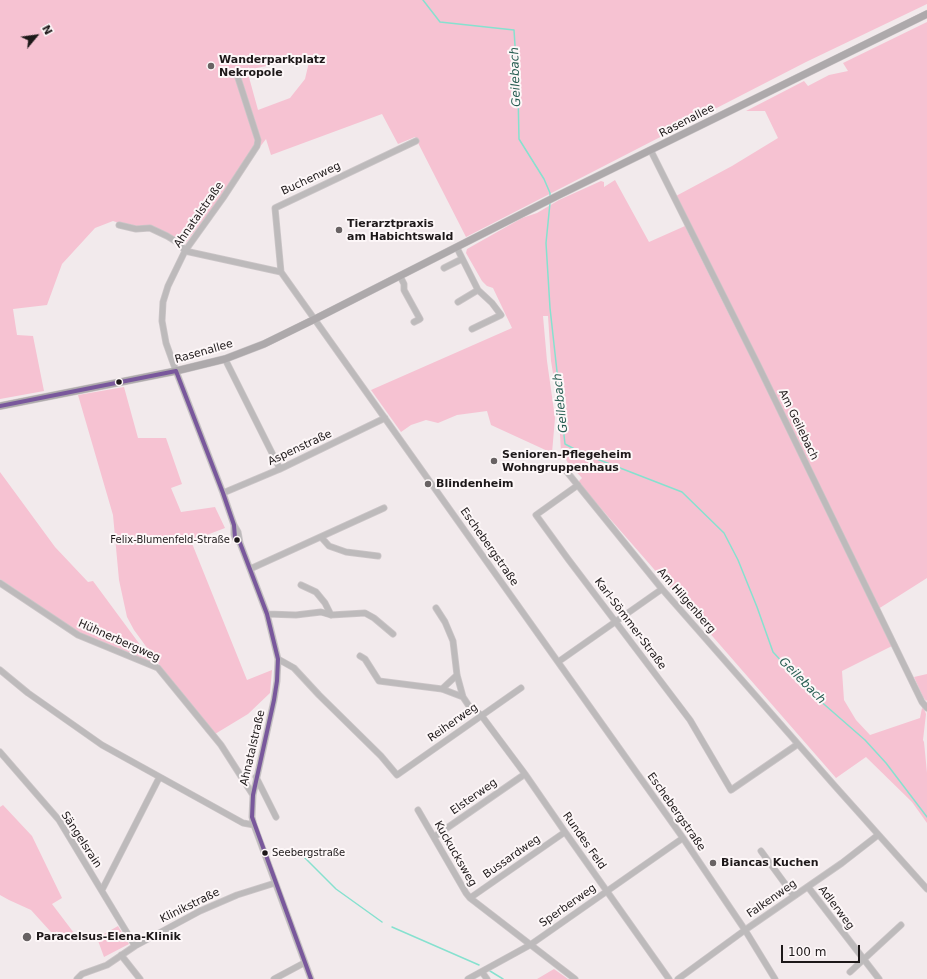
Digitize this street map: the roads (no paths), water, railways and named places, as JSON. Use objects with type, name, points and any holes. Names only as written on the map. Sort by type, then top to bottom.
[{"type":"main road","name":"Rasenallee","points":[[0,406],[176,371],[225,359],[264,344],[457,248],[557,196],[927,14]]},
{"type":"street","name":"Ahnatalstraße","points":[[238,78],[258,140],[256,146],[223,198],[185,251],[168,286],[163,302],[162,321],[166,343],[223,493],[234,525],[235,538],[240,542],[267,614],[278,659],[274,700],[252,795],[252,817],[311,979]]},
{"type":"street","name":"Buchenweg","points":[[281,272],[274,208],[416,141]]},
{"type":"street","name":"Am Geilebach","points":[[651,151],[758,365],[922,702],[927,708]]},
{"type":"street","points":[[119,225],[136,229],[150,228],[180,244],[185,251],[281,272]]},
{"type":"street","points":[[457,248],[478,290],[492,303],[501,315],[472,329]]},
{"type":"street","points":[[444,268],[462,259]]},
{"type":"street","name":"Eschebergstraße","points":[[281,272],[683,838],[745,930],[775,979]]},
{"type":"street","points":[[400,276],[404,284],[404,290],[420,319],[414,322]]},
{"type":"street","points":[[458,302],[478,290]]},
{"type":"street","points":[[225,359],[280,469]]},
{"type":"street","name":"Aspenstraße","points":[[223,493],[280,469],[385,418]]},
{"type":"street","name":"Am Hilgenberg","points":[[563,467],[662,589],[927,889]]},
{"type":"street","name":"Karl-Sömmer-Straße","points":[[578,485],[536,515],[690,720],[731,790],[798,744]]},
{"type":"street","points":[[250,569],[321,538],[384,508]]},
{"type":"street","points":[[321,538],[329,546],[346,552],[378,556]]},
{"type":"street","name":"Hühnerbergweg","points":[[0,583],[78,635],[158,668],[221,746],[252,795]]},
{"type":"street","points":[[301,585],[316,592],[325,603],[331,615]]},
{"type":"street","points":[[558,662],[662,589]]},
{"type":"street","points":[[436,608],[454,641],[457,675],[462,697]]},
{"type":"street","points":[[267,614],[296,615],[321,612],[331,615],[365,613],[374,618],[393,634]]},
{"type":"street","points":[[360,656],[365,659],[379,681],[442,688],[462,697]]},
{"type":"street","name":"Reiherweg","points":[[278,659],[294,668],[397,775],[521,688]]},
{"type":"street","points":[[0,670],[69,724],[102,746],[243,824],[254,825]]},
{"type":"street","points":[[442,688],[457,675]]},
{"type":"street","name":"Rundes Feld","points":[[462,697],[469,706],[481,716],[525,774],[564,832],[669,979]]},
{"type":"street","name":"Sängelsrain","points":[[0,752],[59,820],[135,946]]},
{"type":"street","name":"Elsterweg","points":[[434,837],[525,774]]},
{"type":"street","points":[[256,777],[276,817]]},
{"type":"street","points":[[102,890],[159,778]]},
{"type":"street","name":"Kuckucksweg","points":[[418,810],[470,898],[575,979]]},
{"type":"street","name":"Bussardweg","points":[[470,898],[564,832]]},
{"type":"street","name":"Falkenweg","points":[[678,979],[745,930],[842,863],[878,835]]},
{"type":"street","name":"Sperberweg","points":[[468,979],[530,945],[683,838]]},
{"type":"street","points":[[761,851],[794,896]]},
{"type":"street","name":"Klinikstraße","points":[[76,979],[82,974],[107,965],[135,946],[218,903],[237,895],[275,883]]},
{"type":"street","name":"Adlerweg","points":[[808,886],[879,979]]},
{"type":"street","points":[[850,972],[901,925]]},
{"type":"street","points":[[121,955],[140,979]]},
{"type":"street","points":[[274,979],[304,963]]},
{"type":"street","points":[[482,972],[487,979]]},
{"type":"waterway","name":"Geilebach","points":[[423,0],[440,22],[514,30],[519,139],[544,179],[550,193],[550,197]]},
{"type":"waterway","name":"Geilebach","points":[[550,203],[546,243],[550,308],[565,444],[584,454],[682,492],[724,533],[738,560],[773,652],[810,692],[865,740],[886,763],[927,817]]},
{"type":"waterway","points":[[299,852],[336,889],[382,922]]},
{"type":"waterway","points":[[392,927],[479,965]]},
{"type":"waterway","points":[[490,971],[503,979]]},
{"type":"place","name":"Wanderparkplatz Nekropole","points":[[211,66]]},
{"type":"place","name":"Tierarztpraxis am Habichtswald","points":[[339,230]]},
{"type":"place","name":"Senioren-Pflegeheim Wohngruppenhaus","points":[[494,461]]},
{"type":"place","name":"Blindenheim","points":[[428,484]]},
{"type":"place","name":"Felix-Blumenfeld-Straße","points":[[237,540]]},
{"type":"place","name":"Seebergstraße","points":[[265,853]]},
{"type":"place","name":"Biancas Kuchen","points":[[713,863]]},
{"type":"place","name":"Paracelsus-Elena-Klinik","points":[[27,937]]}]
